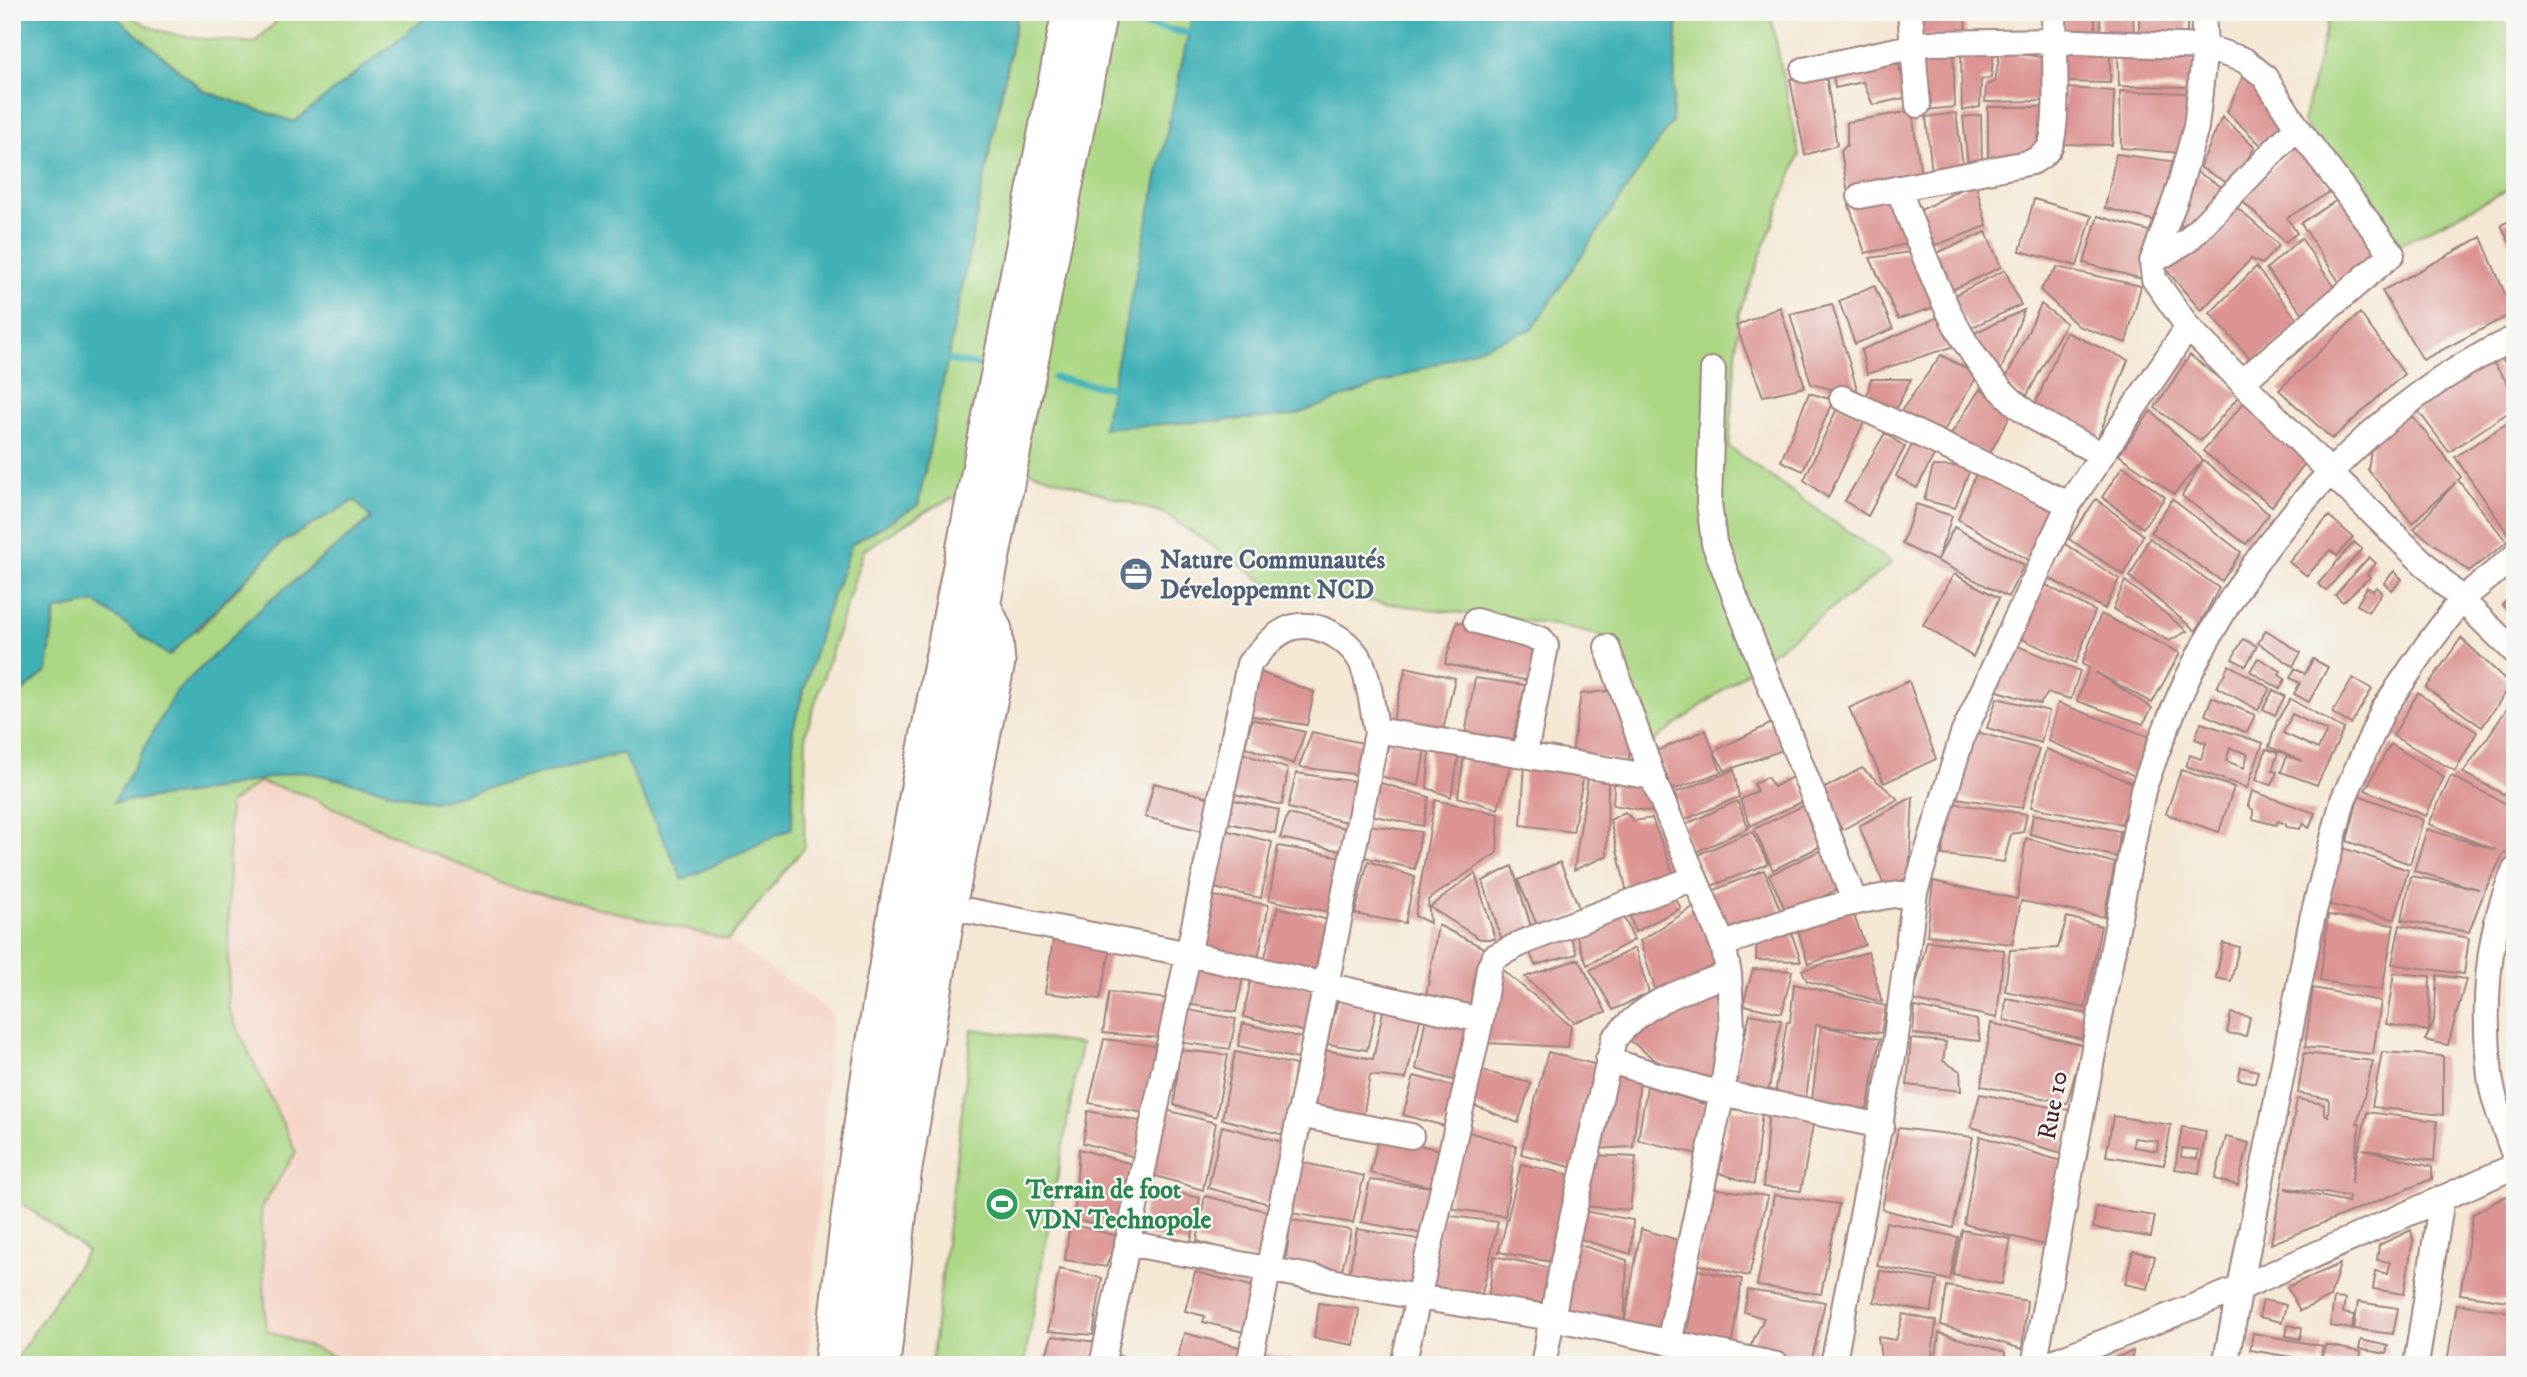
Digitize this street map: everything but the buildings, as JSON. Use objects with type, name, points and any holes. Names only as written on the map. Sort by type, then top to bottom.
[{"type":"main road","points":[[831,1365],[840,1268],[869,1063],[912,819],[1069,12]]},
{"type":"main road","points":[[859,1365],[897,1072],[938,834],[1100,12]]},
{"type":"main road","points":[[883,1365],[904,1174],[949,907],[998,662],[995,630],[983,604]]},
{"type":"street","points":[[1910,12],[1917,105]]},
{"type":"street","points":[[1860,196],[2032,162],[2046,152],[2051,144],[2053,123],[2054,12]]},
{"type":"street","points":[[2203,12],[2205,47],[2196,127],[2177,195],[2152,262],[2154,279],[2188,327],[2330,473],[2515,652]]},
{"type":"street","points":[[1804,70],[1911,46],[2054,41],[2205,47],[2244,60],[2264,76],[2297,127],[2392,254],[2242,382]]},
{"type":"street","points":[[2152,262],[2188,240],[2297,127]]},
{"type":"street","points":[[1898,188],[1946,305],[1993,383],[2019,407],[2100,454]]},
{"type":"street","points":[[1833,1365],[1882,1126],[1915,892],[1963,734],[2069,503],[2188,327]]},
{"type":"street","name":"Rue 10","points":[[2034,1365],[2143,790],[2194,666],[2240,588],[2330,473],[2425,387],[2480,354],[2515,338]]},
{"type":"street","points":[[1713,370],[1709,503],[1714,543],[1854,900]]},
{"type":"street","points":[[1842,398],[2069,503]]},
{"type":"street","points":[[2225,1365],[2312,919],[2343,800],[2384,710],[2462,598],[2515,556]]},
{"type":"street","points":[[1476,621],[1541,639],[1546,646],[1525,753]]},
{"type":"street","points":[[1102,1365],[1249,664],[1265,645],[1292,626],[1312,624],[1343,639],[1360,660],[1377,733],[1249,1365]]},
{"type":"street","points":[[1607,647],[1653,777],[1723,945],[1729,974],[1732,1028],[1722,1093],[1669,1343]]},
{"type":"street","points":[[1377,733],[1382,731],[1525,753],[1653,777]]},
{"type":"street","points":[[2515,870],[2503,895],[2487,965],[2490,1078],[2515,1158]]},
{"type":"street","points":[[1403,1365],[1480,1020],[1489,968],[1494,957],[1526,941],[1695,878]]},
{"type":"street","points":[[1723,945],[1787,919],[1854,900],[1915,892]]},
{"type":"street","points":[[949,907],[1189,954],[1480,1020]]},
{"type":"street","points":[[1542,1365],[1614,1039],[1633,1017],[1672,995],[1729,974]]},
{"type":"street","points":[[1608,1060],[1722,1093],[1882,1126]]},
{"type":"street","points":[[1299,1115],[1411,1136]]},
{"type":"street","points":[[2045,1365],[2238,1289],[2515,1166]]},
{"type":"street","points":[[2416,1365],[2442,1198]]},
{"type":"street","points":[[1127,1243],[1417,1297],[1553,1318],[1777,1365]]},
{"type":"shaded area","points":[[259,782],[303,794],[505,885],[728,940],[832,1013],[808,1365],[356,1365],[266,1330],[261,1207],[296,1152],[228,1008],[229,804]]},
{"type":"green space","points":[[110,12],[126,12],[139,21],[170,33],[254,43],[286,12],[433,12],[294,122],[204,91]]},
{"type":"green space","points":[[1018,12],[1193,12],[1104,428],[1672,122],[1678,12],[1770,12],[1799,155],[1739,313],[1729,447],[1892,563],[1649,745],[1617,640],[1555,625],[1275,589],[1163,513],[1017,467],[928,510],[864,550],[806,732],[804,848],[728,940],[505,885],[303,794],[259,782],[229,804],[228,1008],[296,1152],[261,1208],[266,1330],[356,1365],[12,1365],[87,1251],[12,1196],[12,700],[47,671],[55,611],[95,602],[197,631],[281,543],[355,500],[371,518],[267,603],[175,693],[114,802],[189,794],[303,771],[433,802],[623,753],[683,880],[792,827],[793,728],[825,617],[852,544],[918,505]]},
{"type":"green space","points":[[2330,12],[2515,12],[2515,186],[2391,249],[2303,122]]},
{"type":"green space","name":"Terrain de foot VDN Technopole","points":[[972,1029],[1081,1044],[1024,1365],[931,1365]]},
{"type":"water","points":[[12,12],[110,12],[204,91],[294,122],[433,12],[1018,12],[918,505],[852,544],[825,617],[793,728],[792,828],[683,880],[623,753],[433,802],[303,771],[189,794],[114,802],[175,693],[267,603],[371,519],[355,500],[281,543],[169,656],[95,602],[55,611],[47,671],[12,700]]},
{"type":"water","points":[[1193,12],[1678,12],[1672,122],[1532,329],[1292,416],[1103,428]]},
{"type":"waterway","points":[[1125,22],[1189,33]]},
{"type":"waterway","points":[[947,360],[976,365]]},
{"type":"waterway","points":[[1054,378],[1112,388]]},
{"type":"place","name":"Nature Communautés Développemnt NCD","points":[[1136,574]]},
{"type":"place","name":"Terrain de foot VDN Technopole","points":[[1002,1204]]}]
